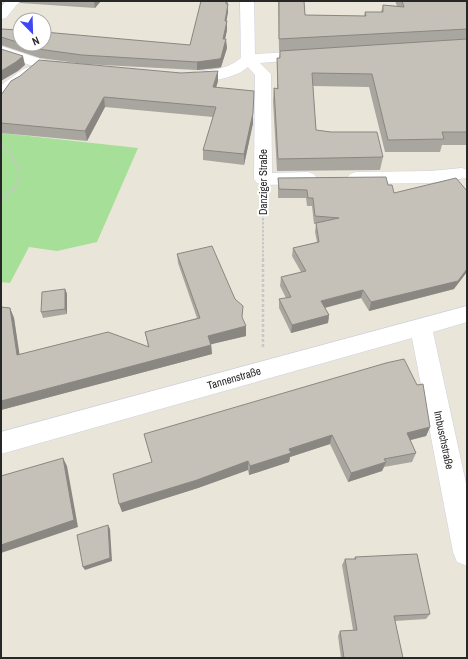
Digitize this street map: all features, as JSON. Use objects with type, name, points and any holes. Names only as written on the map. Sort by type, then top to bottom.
[{"type":"street","points":[[1,15],[14,1]]},
{"type":"street","points":[[247,1],[248,59]]},
{"type":"street","points":[[1,50],[38,63],[78,68]]},
{"type":"street","points":[[172,76],[197,77],[221,74],[239,67],[248,59],[319,54]]},
{"type":"street","name":"Danziger Straße","points":[[248,59],[263,74],[263,179]]},
{"type":"street","points":[[1,91],[17,82],[38,63]]},
{"type":"street","points":[[263,179],[431,178],[465,172]]},
{"type":"street","name":"Tannenstraße","points":[[1,443],[467,314]]},
{"type":"street","name":"Imbuschstraße","points":[[421,327],[466,537]]},
{"type":"path","points":[[1,145],[10,152],[19,174],[17,184],[1,200]]},
{"type":"path","name":"Danziger Straße","points":[[263,179],[264,369]]},
{"type":"green space","points":[[1,133],[138,148],[97,242],[57,251],[29,247],[10,283],[1,282]]},
{"type":"building","points":[[201,1],[226,1],[226,4],[228,4],[225,21],[227,21],[223,39],[226,39],[221,58],[219,59],[197,62],[82,55],[52,51],[52,33],[190,45]]},
{"type":"building","points":[[279,1],[304,1],[305,15],[366,16],[365,12],[383,12],[383,5],[404,7],[402,1],[467,1],[467,29],[279,39]]},
{"type":"building","points":[[1,29],[12,30],[12,40],[1,37]]},
{"type":"building","points":[[467,39],[467,132],[442,132],[444,139],[388,140],[372,74],[312,73],[316,130],[331,132],[377,132],[383,157],[278,159],[274,88],[278,89],[277,58],[280,58],[280,51]]},
{"type":"building","points":[[1,49],[23,56],[1,71]]},
{"type":"building","points":[[39,60],[181,73],[218,71],[213,87],[254,91],[253,113],[244,154],[203,150],[216,107],[104,97],[85,131],[1,123],[1,95],[11,81],[20,76]]},
{"type":"building","points":[[386,177],[388,185],[392,185],[394,193],[456,178],[467,191],[467,269],[458,281],[371,302],[363,290],[321,301],[329,315],[292,325],[279,299],[291,297],[281,277],[306,271],[293,248],[319,242],[316,223],[339,218],[315,216],[313,198],[308,198],[307,190],[279,189],[278,178]]},
{"type":"building","points":[[212,246],[235,299],[243,306],[242,317],[246,326],[208,336],[211,345],[1,401],[1,307],[10,308],[17,355],[108,332],[149,347],[145,332],[200,318],[177,254]]},
{"type":"building","points":[[65,289],[65,309],[41,312],[42,292]]},
{"type":"building","points":[[404,359],[417,385],[423,384],[430,427],[407,433],[416,453],[384,459],[386,462],[351,473],[332,435],[289,449],[291,453],[250,466],[248,461],[197,480],[119,504],[113,474],[152,462],[144,434]]},
{"type":"building","points":[[63,458],[74,520],[1,545],[1,476]]},
{"type":"building","points":[[108,525],[110,558],[83,567],[77,535]]},
{"type":"building","points":[[417,554],[430,614],[394,616],[403,658],[344,658],[340,631],[357,630],[345,559],[356,559],[355,557]]}]
